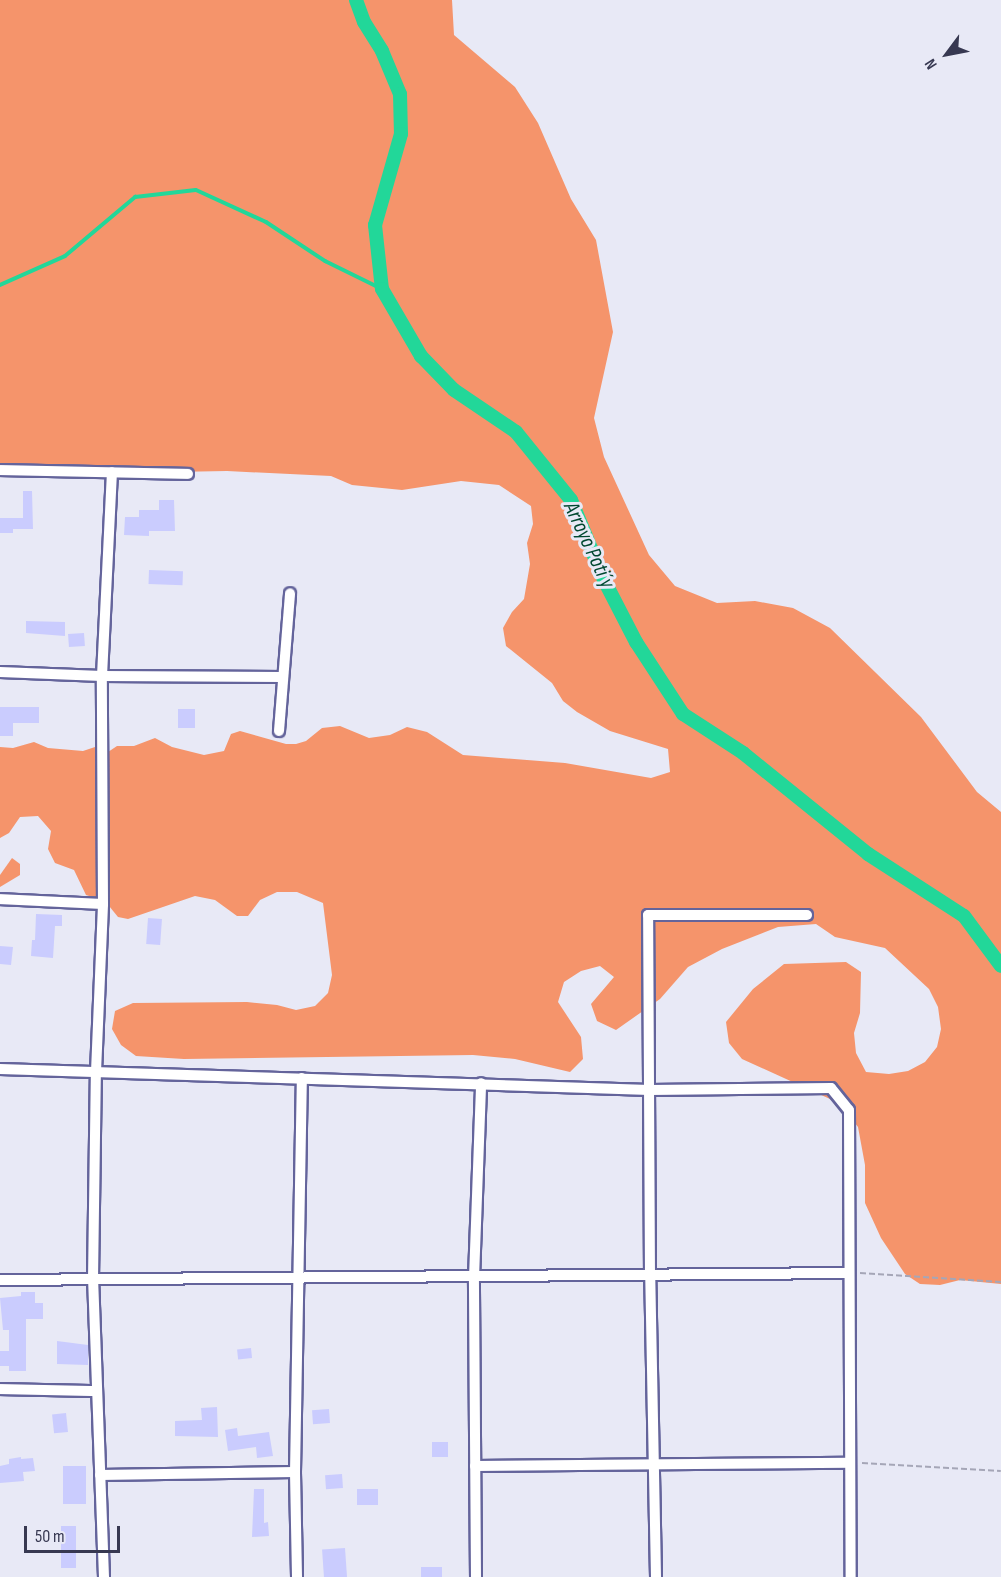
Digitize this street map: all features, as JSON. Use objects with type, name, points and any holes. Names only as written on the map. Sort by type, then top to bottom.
[{"type":"street","points":[[0,470],[188,474]]},
{"type":"street","points":[[104,1577],[93,1280],[96,1072],[103,904],[102,676],[112,472]]},
{"type":"street","points":[[279,731],[290,593]]},
{"type":"street","points":[[0,672],[102,676],[283,677]]},
{"type":"street","points":[[0,899],[103,904]]},
{"type":"street","points":[[656,1577],[650,1276],[648,915],[807,915]]},
{"type":"street","points":[[0,1069],[650,1090],[831,1088],[849,1110],[851,1577]]},
{"type":"street","points":[[297,1577],[295,1472],[302,1078]]},
{"type":"street","points":[[476,1577],[474,1278],[481,1083]]},
{"type":"street","points":[[0,1280],[474,1278],[849,1273]]},
{"type":"street","points":[[0,1389],[97,1391]]},
{"type":"street","points":[[475,1466],[850,1462]]},
{"type":"street","points":[[100,1475],[295,1472]]},
{"type":"path","points":[[849,1273],[1001,1282]]},
{"type":"path","points":[[850,1462],[1001,1471]]},
{"type":"shaded area","points":[[0,0],[452,0],[454,35],[515,87],[538,123],[571,199],[596,240],[613,332],[594,418],[604,457],[649,555],[675,586],[717,603],[755,601],[793,608],[830,628],[921,717],[977,792],[1001,812],[1001,1284],[960,1280],[940,1285],[920,1284],[905,1274],[881,1238],[865,1203],[865,1165],[858,1127],[844,1109],[830,1099],[742,1059],[729,1043],[726,1022],[753,989],[784,964],[846,962],[861,972],[860,1013],[854,1033],[856,1053],[866,1072],[889,1074],[908,1071],[925,1062],[937,1047],[941,1029],[938,1007],[929,989],[885,948],[835,937],[816,924],[778,927],[722,949],[688,967],[660,999],[616,1030],[597,1021],[591,1004],[614,977],[600,966],[581,971],[564,982],[558,1002],[581,1037],[583,1059],[570,1072],[515,1059],[473,1055],[184,1059],[136,1056],[121,1045],[112,1029],[115,1011],[133,1003],[247,1002],[277,1005],[296,1010],[315,1006],[328,993],[332,975],[323,903],[297,892],[277,892],[260,900],[248,916],[237,916],[215,900],[195,896],[128,919],[118,917],[105,901],[86,895],[74,870],[55,863],[48,849],[51,831],[38,816],[20,817],[9,833],[0,838],[0,747],[13,748],[34,742],[48,748],[83,751],[95,747],[108,752],[117,746],[134,746],[155,738],[172,747],[204,755],[224,751],[231,734],[240,731],[286,744],[296,744],[306,741],[322,728],[340,726],[369,738],[390,735],[407,727],[427,732],[463,755],[565,763],[651,778],[670,772],[668,749],[610,731],[577,712],[563,701],[552,683],[506,646],[503,628],[512,612],[524,599],[530,564],[527,543],[533,524],[531,506],[499,485],[461,481],[402,490],[352,485],[331,476],[227,471],[117,473],[0,469]]},
{"type":"shaded area","points":[[12,858],[20,864],[20,875],[0,887],[0,875]]},
{"type":"building","points":[[23,491],[32,491],[33,529],[13,529],[13,533],[0,533],[0,518],[23,518]]},
{"type":"building","points":[[159,500],[174,500],[175,531],[149,531],[149,536],[124,535],[125,517],[139,517],[139,510],[159,510]]},
{"type":"building","points":[[149,570],[183,571],[182,585],[149,584]]},
{"type":"building","points":[[26,621],[65,622],[65,636],[26,633]]},
{"type":"building","points":[[84,633],[85,646],[69,647],[68,634]]},
{"type":"building","points":[[0,707],[39,707],[39,723],[13,723],[13,736],[0,736]]},
{"type":"building","points":[[178,709],[195,709],[195,728],[178,728]]},
{"type":"building","points":[[36,914],[62,915],[62,926],[55,926],[53,958],[31,956],[32,940],[35,940]]},
{"type":"building","points":[[148,918],[162,919],[160,945],[146,944]]},
{"type":"building","points":[[0,946],[13,947],[11,965],[0,964]]},
{"type":"building","points":[[21,1292],[35,1292],[35,1303],[43,1303],[43,1319],[26,1319],[26,1371],[9,1371],[9,1366],[0,1366],[0,1351],[9,1351],[9,1330],[3,1330],[0,1298],[21,1296]]},
{"type":"building","points":[[57,1341],[88,1345],[88,1365],[57,1364]]},
{"type":"building","points":[[251,1348],[252,1358],[238,1359],[237,1349]]},
{"type":"building","points":[[217,1407],[218,1437],[175,1436],[175,1421],[202,1420],[201,1408]]},
{"type":"building","points":[[329,1409],[330,1423],[313,1424],[312,1410]]},
{"type":"building","points":[[66,1413],[68,1432],[54,1433],[52,1414]]},
{"type":"building","points":[[237,1428],[238,1436],[269,1432],[273,1456],[257,1458],[256,1447],[228,1451],[225,1430]]},
{"type":"building","points":[[432,1442],[448,1442],[448,1457],[432,1457]]},
{"type":"building","points":[[21,1457],[21,1459],[33,1458],[35,1471],[23,1472],[24,1481],[0,1483],[0,1466],[9,1464],[9,1459]]},
{"type":"building","points":[[63,1466],[86,1466],[86,1504],[63,1504]]},
{"type":"building","points":[[342,1474],[343,1488],[326,1489],[325,1475]]},
{"type":"building","points":[[254,1489],[264,1489],[264,1523],[268,1522],[269,1536],[252,1537]]},
{"type":"building","points":[[357,1489],[378,1489],[378,1505],[357,1505]]},
{"type":"building","points":[[61,1526],[76,1526],[76,1568],[61,1568]]},
{"type":"building","points":[[345,1548],[347,1577],[324,1577],[322,1550]]},
{"type":"building","points":[[421,1567],[442,1567],[442,1577],[421,1577]]},
{"type":"waterway","name":"Arroyo Poti´y","points":[[356,0],[364,22],[382,51],[400,94],[401,134],[375,225],[382,289],[421,356],[454,390],[516,432],[571,500],[604,580],[636,642],[683,714],[743,753],[868,854],[964,916],[1001,966]]},
{"type":"waterway","points":[[0,285],[65,256],[135,197],[196,190],[266,222],[325,261],[382,289]]}]
